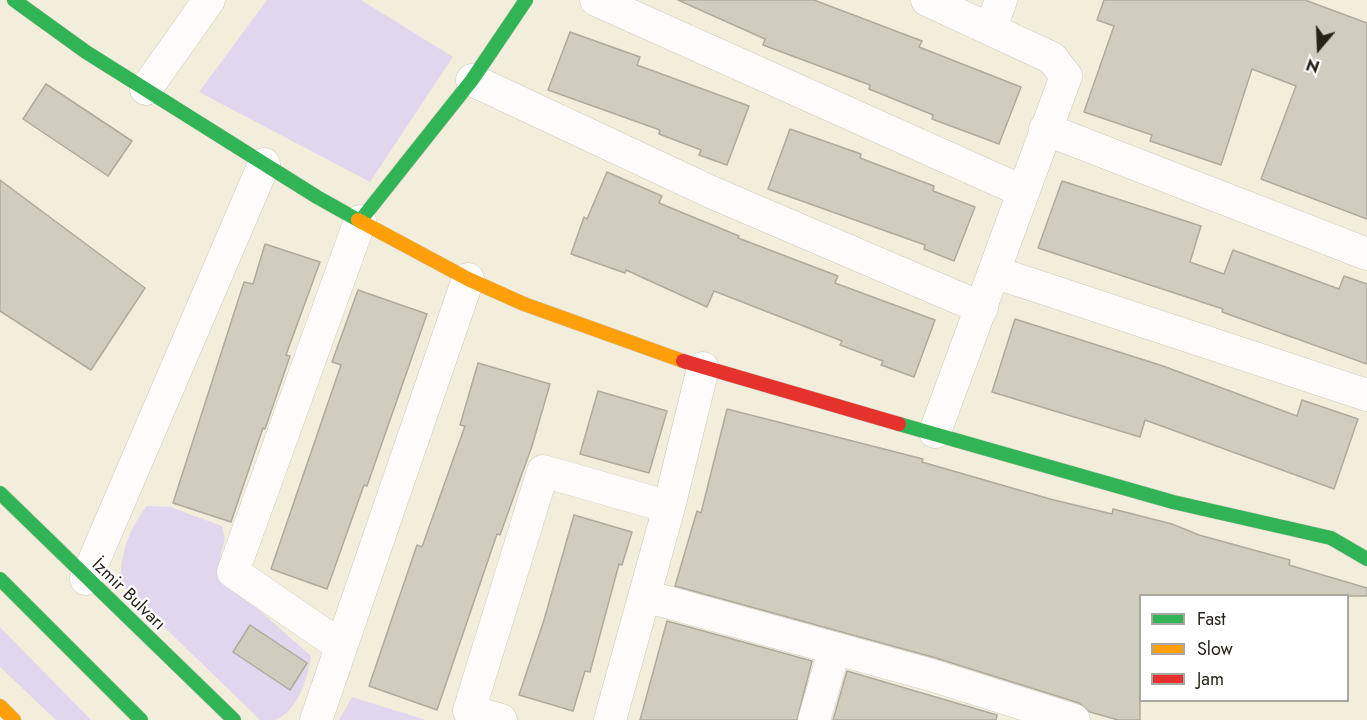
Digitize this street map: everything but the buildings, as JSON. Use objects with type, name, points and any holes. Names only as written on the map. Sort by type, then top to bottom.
[{"type":"main road","points":[[14,0],[86,52],[264,164],[360,221],[468,279],[524,304],[703,368],[935,432],[1173,502],[1331,538],[1367,560]]},
{"type":"main road","points":[[360,221],[472,80],[526,0]]},
{"type":"main road","name":"İzmir Bulvarı","points":[[0,493],[86,579],[234,720]]},
{"type":"main road","points":[[0,579],[141,720]]},
{"type":"main road","points":[[0,706],[14,720]]},
{"type":"street","points":[[146,89],[209,0]]},
{"type":"street","points":[[596,0],[1022,191]]},
{"type":"street","points":[[927,0],[996,14],[1052,58],[1066,76],[935,432]]},
{"type":"street","points":[[472,80],[711,192],[982,308]]},
{"type":"street","points":[[1045,129],[1367,254]]},
{"type":"street","points":[[86,579],[264,164]]},
{"type":"street","points":[[341,646],[233,572],[360,221]]},
{"type":"street","points":[[994,272],[1367,395]]},
{"type":"street","points":[[316,720],[468,279]]},
{"type":"street","points":[[610,720],[669,507],[703,368]]},
{"type":"street","points":[[501,720],[469,711],[543,471],[669,507]]},
{"type":"street","points":[[645,596],[835,648],[1007,710],[1074,720]]},
{"type":"street","points":[[814,720],[835,648]]},
{"type":"shaded area","points":[[267,0],[361,0],[453,57],[370,182],[199,92]]},
{"type":"shaded area","points":[[147,506],[170,507],[222,526],[225,539],[220,557],[223,578],[311,656],[300,693],[289,710],[282,716],[274,720],[260,720],[122,586],[121,566],[126,544],[135,523]]},
{"type":"shaded area","points":[[0,627],[91,720],[56,720],[0,667]]},
{"type":"shaded area","points":[[352,697],[426,720],[339,720]]},
{"type":"traffic: fast","points":[[14,0],[86,52],[317,197],[358,220]]},
{"type":"traffic: fast","points":[[360,221],[472,80],[526,0]]},
{"type":"traffic: fast","points":[[899,424],[1173,502],[1331,538],[1367,559]]},
{"type":"traffic: fast","points":[[0,493],[234,720]]},
{"type":"traffic: fast","points":[[0,579],[141,720]]},
{"type":"traffic: slow","points":[[358,220],[468,279],[524,304],[683,361]]},
{"type":"traffic: slow","points":[[0,706],[14,720]]},
{"type":"traffic: jam","points":[[683,361],[899,424]]}]
